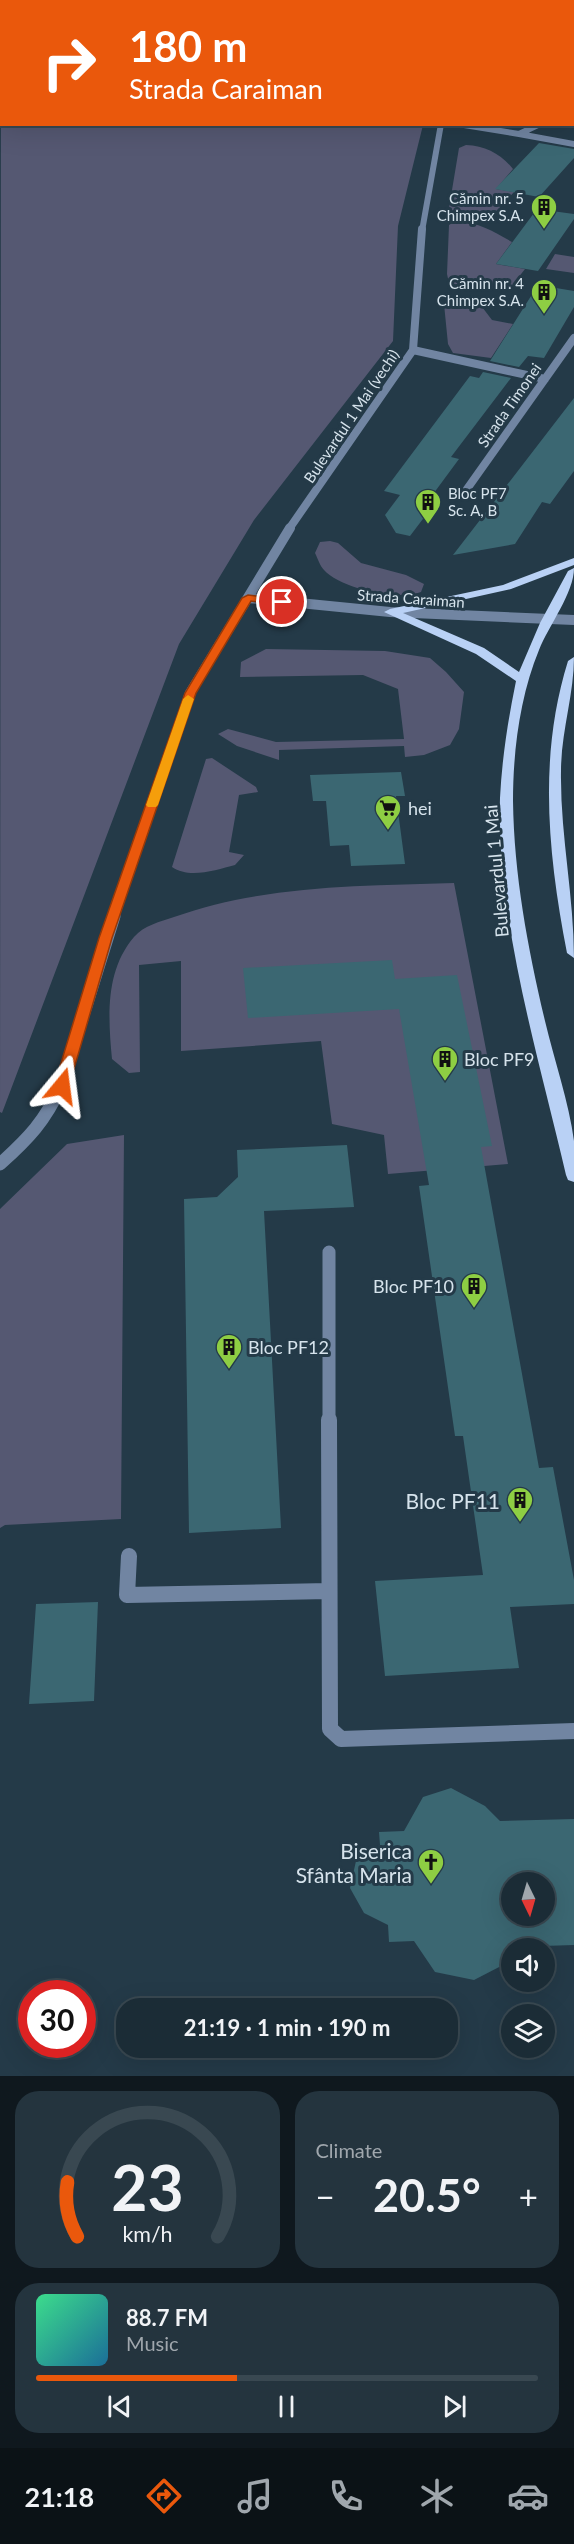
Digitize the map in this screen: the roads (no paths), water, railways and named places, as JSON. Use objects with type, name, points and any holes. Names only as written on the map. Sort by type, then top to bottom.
[{"type":"main road","points":[[390,612],[471,598],[514,587],[574,561]]},
{"type":"main road","name":"Bulevardul 1 Mai","points":[[574,571],[548,619],[523,680],[513,728],[507,813],[521,939],[546,1060],[574,1175]]},
{"type":"main road","points":[[390,612],[480,651],[523,680]]},
{"type":"main road","points":[[574,661],[558,740],[554,816],[563,897],[574,953]]},
{"type":"street","name":"Bulevardul 1 Mai (vechi)","points":[[0,1164],[27,1140],[48,1112],[62,1086],[106,938],[190,693],[282,540],[413,350],[423,216],[441,126]]},
{"type":"street","points":[[470,126],[574,144]]},
{"type":"street","points":[[519,134],[536,126]]},
{"type":"street","name":"Strada Timonei","points":[[467,489],[574,338]]},
{"type":"street","points":[[413,350],[545,379]]},
{"type":"street","name":"Strada Caraiman","points":[[248,598],[390,612],[574,620]]},
{"type":"street","points":[[329,1252],[330,1729],[341,1739],[574,1731]]},
{"type":"street","points":[[129,1556],[127,1595],[328,1591]]},
{"type":"place","name":"Cămin nr. 5 Chimpex S.A.","points":[[544,230]]},
{"type":"place","name":"Cămin nr. 4 Chimpex S.A.","points":[[544,315]]},
{"type":"place","name":"Bloc PF7 Sc. A, B","points":[[428,525]]},
{"type":"place","name":"hei","points":[[388,831]]},
{"type":"place","name":"Bloc PF9","points":[[445,1082]]},
{"type":"place","name":"Bloc PF10","points":[[474,1309]]},
{"type":"place","name":"Bloc PF12","points":[[229,1370]]},
{"type":"place","name":"Bloc PF11","points":[[520,1523]]},
{"type":"place","name":"Biserica Sfânta Maria","points":[[431,1885]]}]
